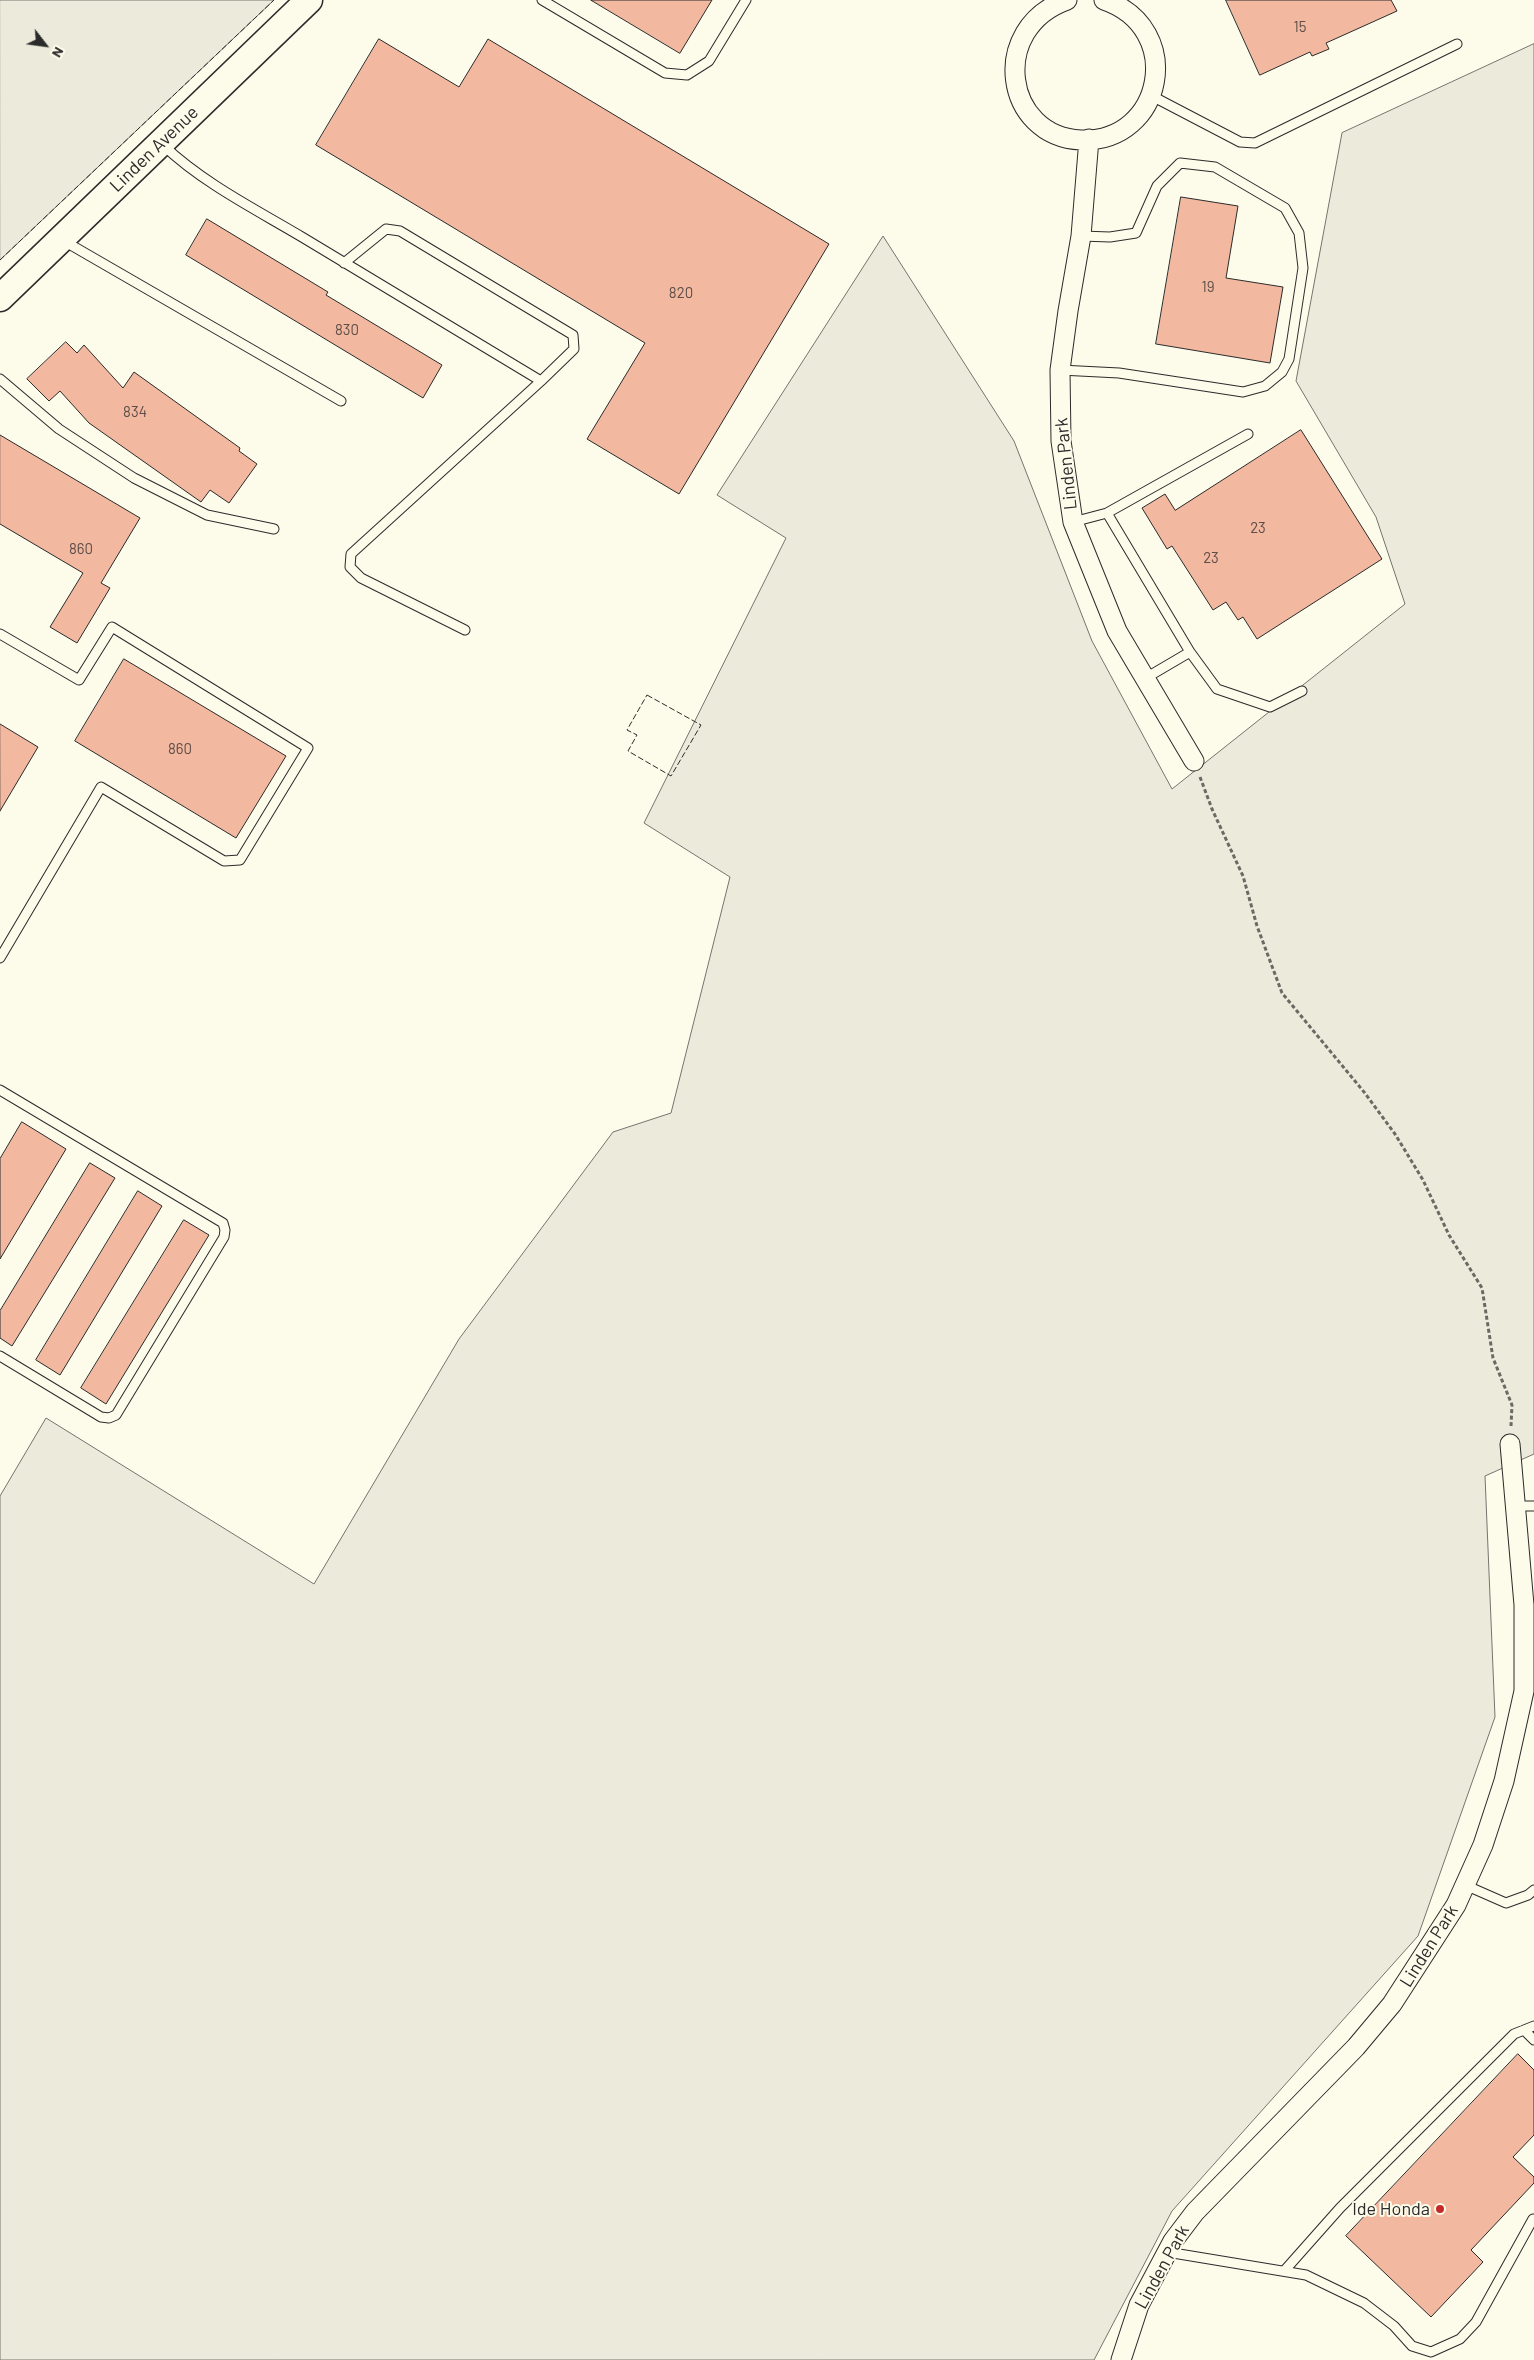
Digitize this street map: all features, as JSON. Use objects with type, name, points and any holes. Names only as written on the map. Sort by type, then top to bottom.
[{"type":"main road","name":"Linden Avenue","points":[[0,298],[309,0]]},
{"type":"street","points":[[1067,0],[1052,5],[1034,19],[1021,37],[1014,59],[1015,82],[1023,103],[1037,121],[1057,134],[1081,140],[1105,137],[1127,126],[1144,109],[1154,87],[1156,62],[1150,39],[1136,19],[1118,5],[1104,0]]},
{"type":"street","name":"Linden Park","points":[[1089,139],[1081,236],[1060,370],[1061,441],[1073,522],[1117,630],[1144,679],[1194,761]]},
{"type":"street","name":"Linden Park","points":[[1121,2360],[1139,2304],[1167,2252],[1195,2212],[1356,2047],[1392,2004],[1446,1921],[1483,1845],[1504,1781],[1529,1669],[1524,1605],[1525,1506],[1510,1444]]},
{"type":"lane","points":[[542,0],[665,73],[687,75],[709,62],[746,0]]},
{"type":"lane","points":[[1150,95],[1240,142],[1255,143],[1457,44]]},
{"type":"lane","points":[[161,143],[183,164],[540,380]]},
{"type":"lane","points":[[1060,370],[1119,373],[1243,392],[1265,386],[1282,372],[1288,359],[1303,268],[1299,233],[1285,208],[1215,167],[1180,163],[1156,186],[1136,233],[1110,237],[1081,236]]},
{"type":"lane","points":[[344,263],[386,229],[400,231],[573,335],[574,350],[351,554],[350,567],[361,578],[465,630]]},
{"type":"lane","points":[[61,239],[341,401]]},
{"type":"lane","points":[[0,380],[59,429],[134,478],[207,515],[274,529]]},
{"type":"lane","points":[[1073,522],[1107,513],[1248,434]]},
{"type":"lane","points":[[1107,513],[1190,652],[1217,689],[1270,708],[1302,691]]},
{"type":"lane","points":[[0,634],[79,680],[112,627],[308,748],[240,860],[224,861],[101,788],[0,958]]},
{"type":"lane","points":[[1144,679],[1190,652]]},
{"type":"lane","points":[[0,1090],[223,1223],[225,1230],[224,1237],[116,1415],[109,1418],[101,1417],[0,1356]]},
{"type":"lane","points":[[1465,1885],[1506,1903],[1534,1890]]},
{"type":"lane","points":[[1285,2270],[1340,2208],[1514,2034],[1534,2026]]},
{"type":"lane","points":[[1524,2030],[1534,2040]]},
{"type":"lane","points":[[1167,2252],[1285,2270],[1306,2275],[1364,2303],[1394,2326],[1412,2346],[1431,2352],[1460,2339],[1476,2322],[1533,2219]]},
{"type":"path","points":[[1194,761],[1212,809],[1243,876],[1257,926],[1282,992],[1364,1092],[1395,1134],[1423,1180],[1449,1235],[1482,1288],[1493,1358],[1512,1405],[1510,1444]]},
{"type":"shaded area","points":[[0,0],[274,0],[0,260]]},
{"type":"shaded area","points":[[1534,44],[1534,1454],[1485,1476],[1495,1717],[1418,1936],[1172,2211],[1094,2360],[0,2360],[0,1496],[46,1418],[314,1584],[459,1339],[613,1132],[671,1113],[730,877],[644,823],[786,538],[717,495],[883,236],[1014,441],[1092,641],[1172,789],[1405,604],[1376,517],[1296,381],[1342,133]]},
{"type":"building","points":[[591,0],[712,0],[680,53]]},
{"type":"building","points":[[1226,0],[1391,0],[1397,11],[1326,43],[1329,49],[1312,56],[1310,52],[1260,75]]},
{"type":"building","points":[[379,39],[459,87],[488,39],[829,244],[679,494],[587,439],[645,343],[316,145]]},
{"type":"building","points":[[1181,197],[1238,206],[1226,278],[1283,287],[1270,363],[1156,344]]},
{"type":"building","points":[[207,219],[328,292],[326,295],[442,365],[423,398],[186,255]]},
{"type":"building","points":[[66,342],[77,353],[84,345],[123,388],[134,372],[240,448],[239,451],[257,464],[229,503],[210,490],[201,502],[89,423],[60,391],[49,401],[27,379]]},
{"type":"building","points":[[1301,430],[1382,559],[1257,639],[1243,617],[1238,620],[1226,602],[1213,610],[1172,546],[1167,549],[1142,508],[1165,494],[1175,510]]},
{"type":"building","points":[[0,435],[140,518],[101,583],[110,588],[77,643],[50,627],[83,573],[0,524]]},
{"type":"building","points":[[124,659],[286,756],[236,838],[75,741]]},
{"type":"building","points":[[0,724],[38,747],[0,811]]},
{"type":"building","points":[[22,1122],[66,1149],[0,1259],[0,1159]]},
{"type":"building","points":[[90,1163],[115,1178],[12,1346],[0,1338],[0,1311]]},
{"type":"building","points":[[138,1191],[162,1206],[60,1375],[36,1360]]},
{"type":"building","points":[[184,1220],[209,1235],[106,1404],[81,1388]]},
{"type":"building","name":"Ide Honda","points":[[1518,2054],[1534,2070],[1534,2135],[1513,2157],[1534,2177],[1534,2183],[1471,2250],[1483,2262],[1431,2317],[1346,2236]]},
{"type":"fence","points":[[0,260],[274,0]]},
{"type":"fence","points":[[647,695],[701,725],[671,776],[628,751],[637,735],[627,730],[647,695]]},
{"type":"place","name":"Ide Honda","points":[[1440,2209]]}]
